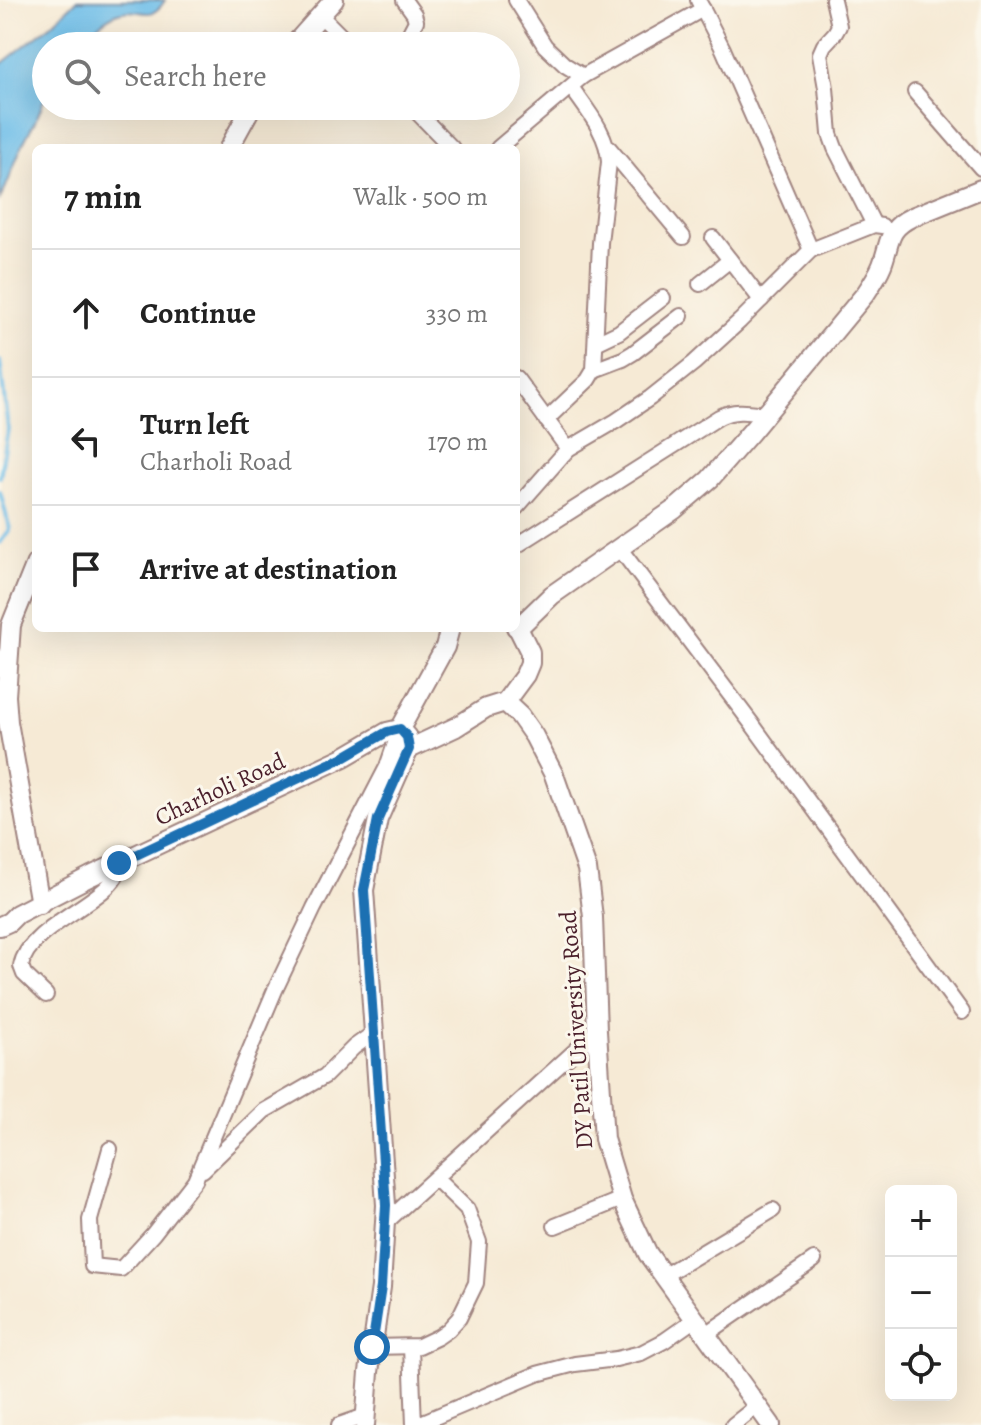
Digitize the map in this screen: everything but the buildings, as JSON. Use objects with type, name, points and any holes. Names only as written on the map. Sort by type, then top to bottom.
[{"type":"street","points":[[305,32],[334,0]]},
{"type":"street","points":[[404,0],[416,21],[410,32]]},
{"type":"street","points":[[516,0],[545,46],[565,65],[583,76]]},
{"type":"street","points":[[833,0],[839,26],[820,54],[830,134],[874,225]]},
{"type":"street","points":[[502,144],[583,76],[700,4],[723,49],[811,250]]},
{"type":"street","points":[[320,15],[337,32]]},
{"type":"street","points":[[571,87],[608,148],[683,237]]},
{"type":"street","points":[[915,92],[981,168]]},
{"type":"street","points":[[233,144],[245,120]]},
{"type":"street","points":[[425,120],[448,144]]},
{"type":"street","points":[[546,420],[588,380],[594,370],[608,148]]},
{"type":"street","points":[[520,625],[552,595],[675,509],[710,479],[870,286],[881,269],[893,230],[912,217],[981,189]]},
{"type":"street","points":[[520,503],[568,449],[650,398],[716,344],[811,250],[874,225],[893,230]]},
{"type":"street","points":[[713,238],[761,300]]},
{"type":"street","points":[[700,284],[730,260]]},
{"type":"street","points":[[596,343],[619,332],[663,298]]},
{"type":"street","points":[[594,370],[633,353],[681,316]]},
{"type":"street","points":[[520,384],[568,449]]},
{"type":"street","points":[[520,543],[728,412],[766,414]]},
{"type":"street","points":[[620,549],[962,1012]]},
{"type":"street","points":[[32,573],[11,625],[3,693],[40,904]]},
{"type":"street","points":[[195,1180],[275,990],[387,767],[400,729],[445,647],[449,632]]},
{"type":"street","points":[[409,749],[456,727],[486,708],[505,702],[530,663],[530,652],[519,632]]},
{"type":"street","name":"DY Patil University Road","points":[[505,702],[534,736],[554,775],[587,869],[593,917],[604,1139],[622,1199],[663,1276],[771,1425]]},
{"type":"street","points":[[339,1425],[365,1420],[381,1287],[386,1205],[364,890],[378,819],[409,749],[407,737],[400,729]]},
{"type":"street","name":"Charholi Road","points":[[0,926],[9,922],[9,913],[40,904],[119,863],[331,763],[387,732],[400,729]]},
{"type":"street","points":[[46,995],[24,974],[21,966],[25,953],[47,930],[114,880],[120,869],[119,863]]},
{"type":"street","points":[[385,1223],[597,1031]]},
{"type":"street","points":[[110,1149],[90,1220],[92,1266],[121,1269],[210,1163],[264,1111],[325,1076],[354,1047],[375,1032]]},
{"type":"street","points":[[372,1347],[411,1347],[427,1343],[448,1330],[459,1318],[476,1283],[479,1242],[467,1209],[436,1179]]},
{"type":"street","points":[[555,1226],[622,1199]]},
{"type":"street","points":[[663,1276],[773,1210]]},
{"type":"street","points":[[411,1347],[415,1425],[537,1374],[641,1353],[700,1328],[814,1260]]},
{"type":"street","points":[[733,1425],[757,1406]]},
{"type":"water","points":[[77,0],[165,0],[149,13],[118,13],[91,32],[42,32]]},
{"type":"water","points":[[32,40],[32,120],[35,120],[0,199],[0,65]]},
{"type":"waterway","points":[[0,361],[8,429],[0,477]]},
{"type":"waterway","points":[[0,491],[10,529],[0,543]]},
{"type":"route","points":[[119,863],[344,757],[387,732],[400,729],[407,737],[409,749],[378,819],[364,890],[386,1205],[381,1287],[372,1347]]}]
